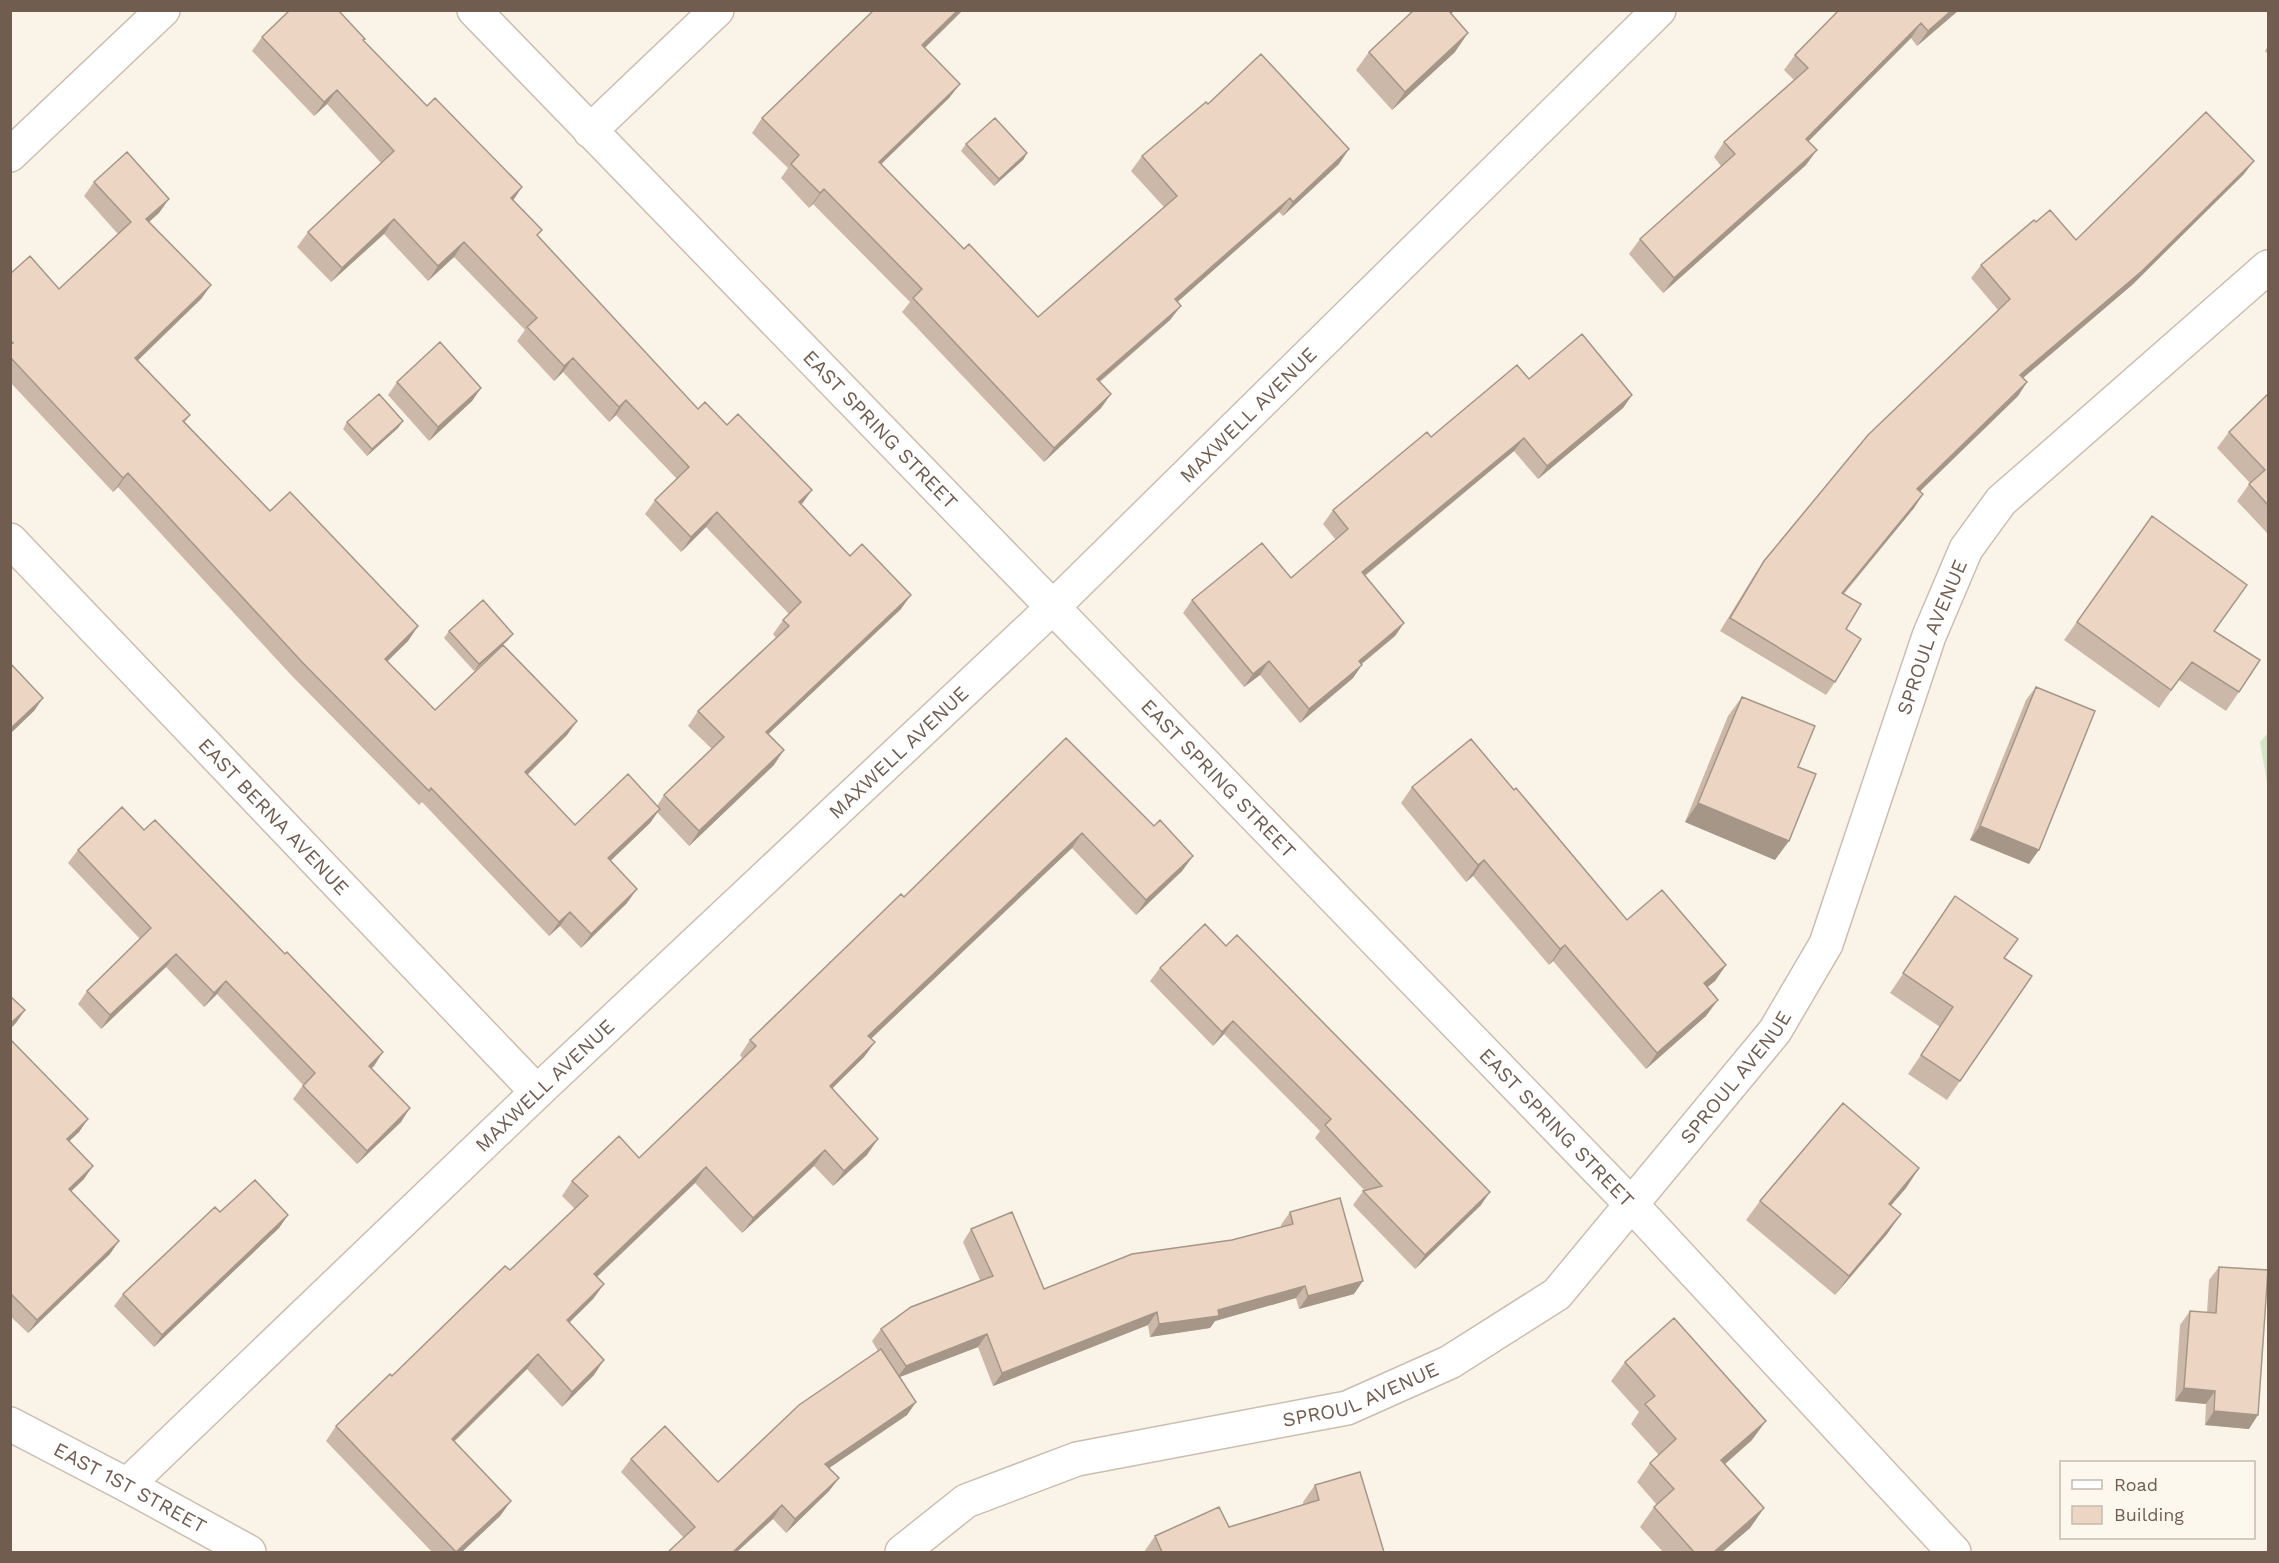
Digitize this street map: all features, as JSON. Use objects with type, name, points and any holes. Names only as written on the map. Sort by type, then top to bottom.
[{"type":"street","points":[[10,155],[163,10]]},
{"type":"street","name":"EAST SPRING STREET","points":[[474,10],[1632,1206],[1954,1552]]},
{"type":"street","points":[[590,131],[717,10]]},
{"type":"street","name":"MAXWELL AVENUE","points":[[127,1485],[537,1092],[1052,608],[1659,10]]},
{"type":"street","name":"SPROUL AVENUE","points":[[902,1552],[966,1501],[1077,1460],[1347,1408],[1450,1362],[1557,1294],[1775,1031],[1826,944],[1929,636],[1966,549],[2001,501],[2268,267]]},
{"type":"street","name":"EAST BERNA AVENUE","points":[[10,540],[537,1092]]},
{"type":"street","name":"EAST 1ST STREET","points":[[10,1424],[249,1552]]},
{"type":"green space","points":[[2268,733],[2268,788],[2260,742]]},
{"type":"building","points":[[290,10],[338,10],[365,39],[363,40],[427,106],[435,98],[522,187],[511,198],[542,230],[537,235],[698,409],[705,402],[727,425],[738,414],[812,490],[799,502],[850,556],[862,544],[911,595],[766,732],[784,750],[699,831],[664,795],[724,737],[698,711],[789,626],[783,620],[801,602],[717,512],[691,537],[655,500],[689,467],[626,400],[619,407],[573,358],[564,366],[527,327],[537,318],[464,242],[438,266],[394,219],[342,268],[308,232],[394,151],[337,90],[324,102],[262,37]]},
{"type":"building","points":[[874,10],[958,10],[922,45],[960,84],[879,162],[964,249],[969,244],[1038,317],[1177,196],[1142,156],[1206,102],[1208,104],[1261,54],[1349,149],[1293,202],[1290,198],[1175,299],[1181,306],[1097,379],[1111,394],[1054,448],[913,298],[922,289],[824,189],[820,193],[791,164],[799,155],[762,118]]},
{"type":"building","points":[[1414,10],[1448,10],[1468,33],[1405,92],[1369,52]]},
{"type":"building","points":[[1839,10],[1952,10],[1928,31],[1921,23],[1806,139],[1817,150],[1674,278],[1640,239],[1735,154],[1724,142],[1808,68],[1795,55]]},
{"type":"building","points":[[2206,112],[2254,161],[2142,271],[2020,375],[2027,382],[1917,489],[1923,494],[1842,593],[1861,604],[1846,629],[1861,639],[1835,682],[1730,618],[1764,561],[1868,435],[2010,299],[1981,265],[2034,220],[2036,222],[2050,210],[2076,240]]},
{"type":"building","points":[[995,118],[1027,153],[999,179],[966,144]]},
{"type":"building","points":[[127,152],[169,199],[146,219],[211,285],[135,358],[190,415],[183,421],[270,511],[290,492],[418,626],[385,659],[435,710],[503,645],[577,721],[525,772],[575,825],[628,774],[660,809],[608,858],[637,889],[591,934],[570,912],[559,922],[431,788],[429,791],[302,662],[128,473],[123,478],[10,357],[10,345],[13,343],[10,340],[10,274],[30,256],[59,289],[131,222],[94,182]]},
{"type":"building","points":[[1582,334],[1632,395],[1547,466],[1524,438],[1362,572],[1404,623],[1359,661],[1362,665],[1309,709],[1269,661],[1253,674],[1192,600],[1262,543],[1291,578],[1348,529],[1333,510],[1427,432],[1431,437],[1517,365],[1529,379]]},
{"type":"building","points":[[440,342],[481,388],[438,427],[397,382]]},
{"type":"building","points":[[379,394],[403,421],[372,449],[347,422]]},
{"type":"building","points":[[2268,394],[2268,505],[2249,484],[2265,470],[2229,432]]},
{"type":"building","points":[[2152,516],[2247,585],[2214,631],[2260,660],[2239,692],[2192,662],[2171,690],[2077,622]]},
{"type":"building","points":[[483,600],[513,634],[479,664],[449,631]]},
{"type":"building","points":[[10,663],[43,698],[10,729]]},
{"type":"building","points":[[2036,687],[2095,711],[2039,850],[1980,826]]},
{"type":"building","points":[[1742,697],[1815,726],[1798,767],[1816,774],[1789,841],[1698,803]]},
{"type":"building","points":[[1066,738],[1154,826],[1160,820],[1193,856],[1146,900],[1082,833],[868,1036],[875,1042],[830,1086],[878,1139],[844,1171],[825,1150],[753,1218],[706,1167],[594,1274],[604,1284],[567,1320],[604,1360],[572,1392],[538,1354],[452,1439],[511,1501],[456,1552],[336,1426],[390,1374],[392,1376],[505,1266],[510,1270],[588,1196],[572,1181],[619,1136],[639,1158],[756,1046],[750,1040],[901,894],[904,897]]},
{"type":"building","points":[[1471,739],[1514,790],[1516,788],[1627,920],[1662,890],[1726,965],[1704,983],[1718,1000],[1657,1053],[1565,945],[1560,949],[1484,860],[1478,865],[1412,787]]},
{"type":"building","points":[[122,807],[144,830],[155,820],[383,1052],[369,1066],[410,1108],[367,1151],[303,1086],[315,1073],[226,981],[214,993],[176,954],[110,1015],[87,991],[151,928],[78,850]]},
{"type":"building","points":[[1955,896],[2018,939],[2004,958],[2032,976],[1960,1081],[1921,1055],[1953,1007],[1903,973]]},
{"type":"building","points":[[1205,924],[1226,946],[1237,935],[1490,1192],[1425,1255],[1363,1191],[1382,1186],[1325,1125],[1331,1119],[1233,1021],[1222,1032],[1160,968]]},
{"type":"building","points":[[10,996],[25,1010],[10,1024]]},
{"type":"building","points":[[10,1039],[88,1119],[67,1139],[93,1166],[69,1189],[119,1241],[37,1320],[10,1293]]},
{"type":"building","points":[[1843,1103],[1919,1168],[1889,1204],[1901,1214],[1849,1276],[1760,1201]]},
{"type":"building","points":[[255,1180],[288,1215],[162,1335],[123,1294],[215,1207],[220,1212]]},
{"type":"building","points":[[1340,1198],[1363,1281],[1308,1296],[1305,1286],[1218,1310],[1219,1316],[1159,1324],[1157,1312],[1002,1373],[987,1334],[906,1366],[881,1329],[911,1307],[993,1276],[971,1229],[1012,1212],[1044,1289],[1132,1254],[1232,1240],[1293,1224],[1290,1212]]},
{"type":"building","points":[[2219,1267],[2268,1270],[2258,1415],[2214,1411],[2215,1391],[2184,1388],[2190,1311],[2216,1313]]},
{"type":"building","points":[[1674,1318],[1766,1421],[1721,1460],[1764,1508],[1714,1552],[1694,1552],[1654,1507],[1674,1489],[1650,1463],[1676,1439],[1645,1404],[1655,1396],[1625,1362]]},
{"type":"building","points":[[881,1349],[916,1402],[825,1464],[839,1478],[795,1519],[782,1505],[733,1552],[668,1552],[695,1527],[631,1459],[665,1426],[718,1482],[799,1405]]},
{"type":"building","points":[[1360,1472],[1384,1552],[1162,1552],[1155,1536],[1219,1507],[1229,1527],[1319,1500],[1315,1485]]}]
